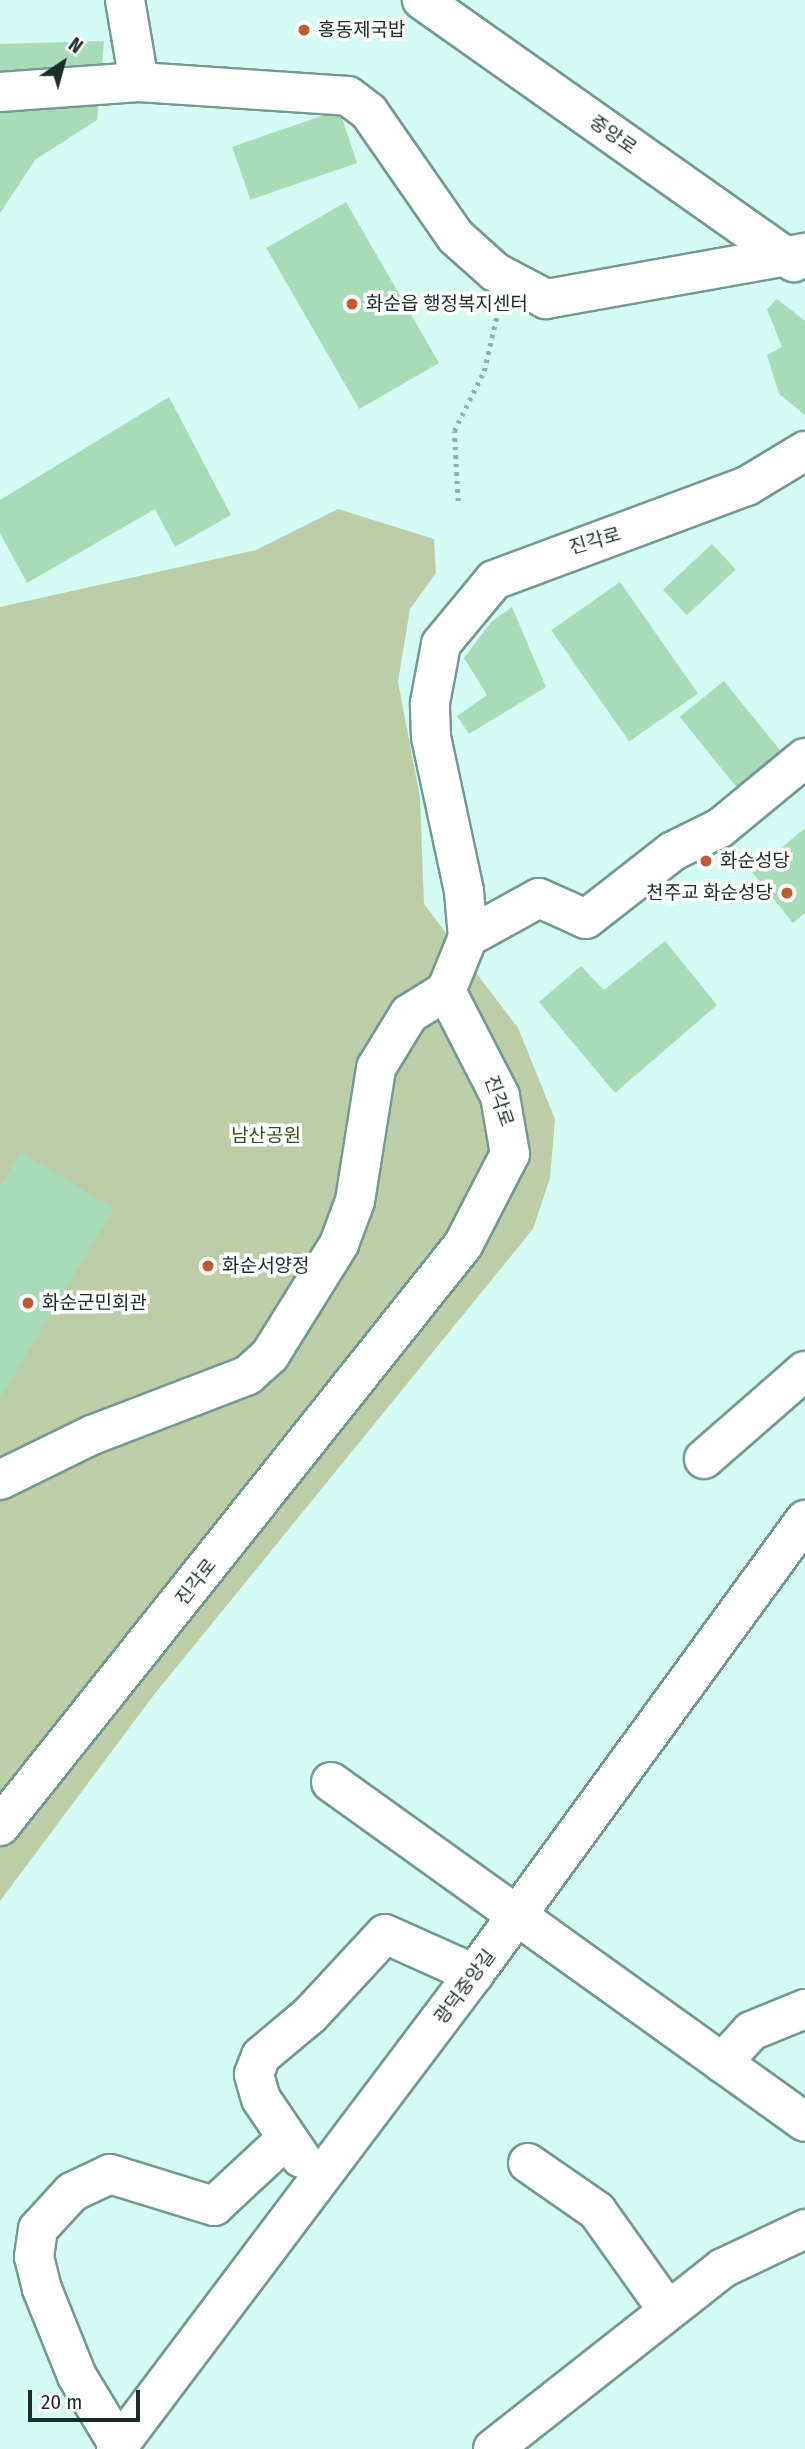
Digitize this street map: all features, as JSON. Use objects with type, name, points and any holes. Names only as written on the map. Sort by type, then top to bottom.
[{"type":"street","points":[[125,0],[139,82]]},
{"type":"street","name":"중앙로","points":[[422,0],[797,258]]},
{"type":"street","points":[[0,92],[139,82],[348,96],[369,112],[456,237],[506,279],[545,299],[564,299],[797,258]]},
{"type":"street","name":"진각로","points":[[0,1826],[359,1379],[485,1212],[510,1154],[510,1127],[483,1057],[446,990],[468,937],[464,891],[431,737],[434,673],[454,621],[478,593],[524,565],[747,486],[805,451]]},
{"type":"street","points":[[468,937],[539,898],[586,919],[673,851],[720,828],[805,758]]},
{"type":"street","points":[[0,1480],[92,1435],[248,1375],[270,1355],[326,1271],[347,1222],[376,1068],[409,1014],[446,990]]},
{"type":"street","points":[[704,1459],[805,1371]]},
{"type":"street","name":"광덕중앙길","points":[[121,2448],[517,1916],[805,1520]]},
{"type":"street","points":[[331,1782],[805,2122]]},
{"type":"street","points":[[321,2181],[285,2140],[261,2099],[256,2064],[385,1934],[474,1974]]},
{"type":"street","points":[[722,2063],[751,2031],[805,2010]]},
{"type":"street","points":[[121,2448],[77,2376],[42,2289],[34,2258],[38,2229],[72,2192],[110,2174],[214,2206],[285,2140]]},
{"type":"street","points":[[528,2163],[597,2211],[667,2309]]},
{"type":"street","points":[[493,2449],[667,2309],[723,2268],[805,2229]]},
{"type":"path","points":[[458,501],[454,430],[484,371],[506,279]]},
{"type":"green space","name":"남산공원","points":[[338,509],[434,539],[436,573],[410,609],[398,682],[420,797],[424,904],[518,1028],[555,1119],[550,1178],[533,1229],[153,1696],[0,1901],[0,607],[256,550]]},
{"type":"building","points":[[104,41],[97,120],[35,160],[0,213],[0,44]]},
{"type":"building","points":[[339,110],[357,163],[250,200],[232,147]]},
{"type":"building","name":"화순읍 행정복지센터","points":[[346,202],[439,363],[359,409],[266,248]]},
{"type":"building","points":[[777,299],[805,321],[805,415],[779,394],[767,355],[782,347],[767,309]]},
{"type":"building","points":[[169,397],[231,515],[175,547],[155,509],[27,583],[0,533],[0,500]]},
{"type":"building","points":[[712,544],[736,570],[687,615],[663,590]]},
{"type":"building","points":[[620,582],[698,693],[629,742],[551,630]]},
{"type":"building","points":[[512,607],[546,687],[469,734],[457,716],[487,695],[464,658],[491,622]]},
{"type":"building","points":[[724,681],[784,756],[740,791],[680,717]]},
{"type":"building","name":"천주교 화순성당","points":[[805,828],[805,913],[793,923],[752,872]]},
{"type":"building","points":[[665,941],[717,1005],[615,1093],[539,1002],[581,966],[604,990]]},
{"type":"building","name":"화순군민회관","points":[[21,1152],[114,1208],[0,1398],[0,1187]]},
{"type":"place","name":"홍동제국밥","points":[[304,30]]},
{"type":"place","name":"화순읍 행정복지센터","points":[[352,304]]},
{"type":"place","name":"화순성당","points":[[706,861]]},
{"type":"place","name":"천주교 화순성당","points":[[787,893]]},
{"type":"place","name":"화순서양정","points":[[208,1266]]},
{"type":"place","name":"화순군민회관","points":[[28,1303]]}]
